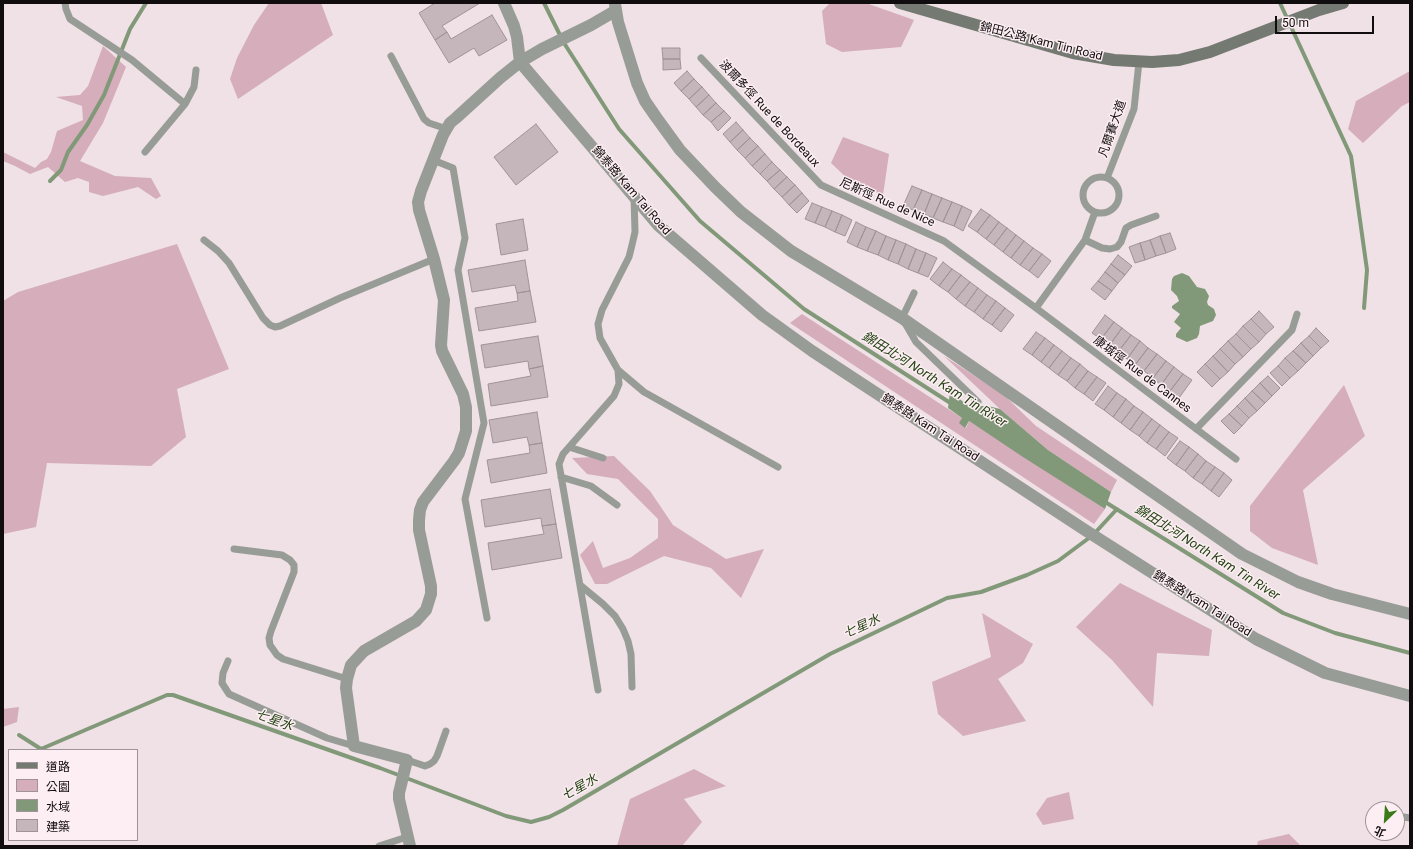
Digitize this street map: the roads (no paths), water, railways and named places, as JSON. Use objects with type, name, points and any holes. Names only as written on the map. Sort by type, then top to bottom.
[{"type":"main road","name":"錦田公路 Kam Tin Road","points":[[900,3],[1053,48],[1092,57],[1139,62],[1165,62],[1196,56],[1236,43],[1319,10],[1343,3]]},
{"type":"street","points":[[504,3],[517,37],[520,62]]},
{"type":"street","points":[[409,842],[399,799],[400,787],[407,760],[354,746],[346,698],[347,679],[351,665],[364,651],[416,621],[426,610],[431,594],[431,586],[419,530],[420,510],[422,502],[459,453],[466,431],[466,407],[463,394],[442,351],[441,345],[444,300],[418,202],[433,160],[447,129],[456,118],[520,62],[542,48],[591,25],[615,7],[627,56],[645,101],[680,150],[714,187],[741,212],[791,251],[902,318],[1242,554],[1298,582],[1332,594],[1410,614]]},
{"type":"street","name":"錦泰路 Kam Tai Road","points":[[520,62],[659,226],[762,315],[812,351],[1085,530],[1256,639],[1326,673],[1410,696]]},
{"type":"lane","points":[[65,3],[70,19],[132,60],[186,104]]},
{"type":"lane","points":[[391,56],[424,119],[429,123],[447,129]]},
{"type":"lane","name":"波爾多徑 Rue de Bordeaux","points":[[701,58],[821,186]]},
{"type":"lane","name":"凡爾賽大道","points":[[1107,178],[1134,109],[1139,62]]},
{"type":"lane","points":[[145,152],[186,104],[194,86],[196,70]]},
{"type":"lane","points":[[433,160],[453,168],[465,238],[458,270],[484,423],[465,499],[487,618]]},
{"type":"lane","points":[[1096,177],[1107,178],[1112,181],[1118,192],[1116,204],[1112,208],[1102,213],[1095,212],[1090,209],[1083,200],[1084,189],[1091,180],[1096,177]]},
{"type":"lane","name":"尼斯徑 Rue de Nice","points":[[821,186],[944,241],[1036,308]]},
{"type":"lane","points":[[634,196],[635,232],[632,245],[629,257],[602,310],[598,324],[600,338],[618,370],[644,392],[778,467]]},
{"type":"lane","points":[[1036,308],[1085,240],[1095,212]]},
{"type":"lane","points":[[1085,240],[1102,248],[1110,249],[1117,247],[1121,242],[1126,228],[1156,216]]},
{"type":"lane","points":[[204,240],[218,251],[229,263],[263,318],[270,326],[280,326],[340,298],[434,259]]},
{"type":"lane","points":[[914,293],[902,318],[916,342],[978,402]]},
{"type":"lane","name":"康城徑 Rue de Cannes","points":[[1036,308],[1236,459]]},
{"type":"lane","points":[[1196,429],[1292,330],[1297,314]]},
{"type":"lane","points":[[598,690],[559,464],[562,454],[569,448],[614,396],[619,384],[618,370]]},
{"type":"lane","points":[[569,448],[604,458]]},
{"type":"lane","points":[[561,476],[591,486],[617,505]]},
{"type":"lane","points":[[234,549],[282,555],[290,560],[294,565],[294,572],[269,638],[270,645],[278,655],[283,659],[347,679]]},
{"type":"lane","points":[[580,584],[615,616],[623,629],[631,654],[632,687]]},
{"type":"lane","points":[[228,661],[223,673],[222,683],[229,694],[327,738],[354,746]]},
{"type":"lane","points":[[407,760],[425,766],[430,764],[437,756],[446,731]]},
{"type":"lane","points":[[379,846],[409,842]]},
{"type":"water","points":[[1182,273],[1189,276],[1197,287],[1205,289],[1209,296],[1207,302],[1208,305],[1214,309],[1216,315],[1213,321],[1200,326],[1197,338],[1187,342],[1176,337],[1176,334],[1181,328],[1174,322],[1180,314],[1172,308],[1172,306],[1179,301],[1177,296],[1171,290],[1172,279],[1174,276]]},
{"type":"water","points":[[950,392],[969,406],[988,406],[1000,409],[1048,450],[1111,492],[1105,509],[969,421],[965,428],[959,423],[962,418],[948,408]]},
{"type":"waterway","points":[[50,181],[61,170],[68,152],[87,125],[104,95],[130,29],[146,3]]},
{"type":"waterway","name":"錦田北河 North Kam Tin River","points":[[544,3],[564,43],[619,129],[700,221],[804,309],[952,404]]},
{"type":"waterway","points":[[1280,3],[1351,156],[1367,270],[1364,308]]},
{"type":"waterway","name":"錦田北河 North Kam Tin River","points":[[1102,500],[1283,613],[1335,633],[1410,653]]},
{"type":"waterway","name":"七星水","points":[[19,735],[41,749],[167,695],[173,695],[380,768],[506,816],[531,822],[549,817],[563,810],[830,654],[947,598],[981,592],[1027,575],[1058,561],[1093,535],[1117,509]]}]
